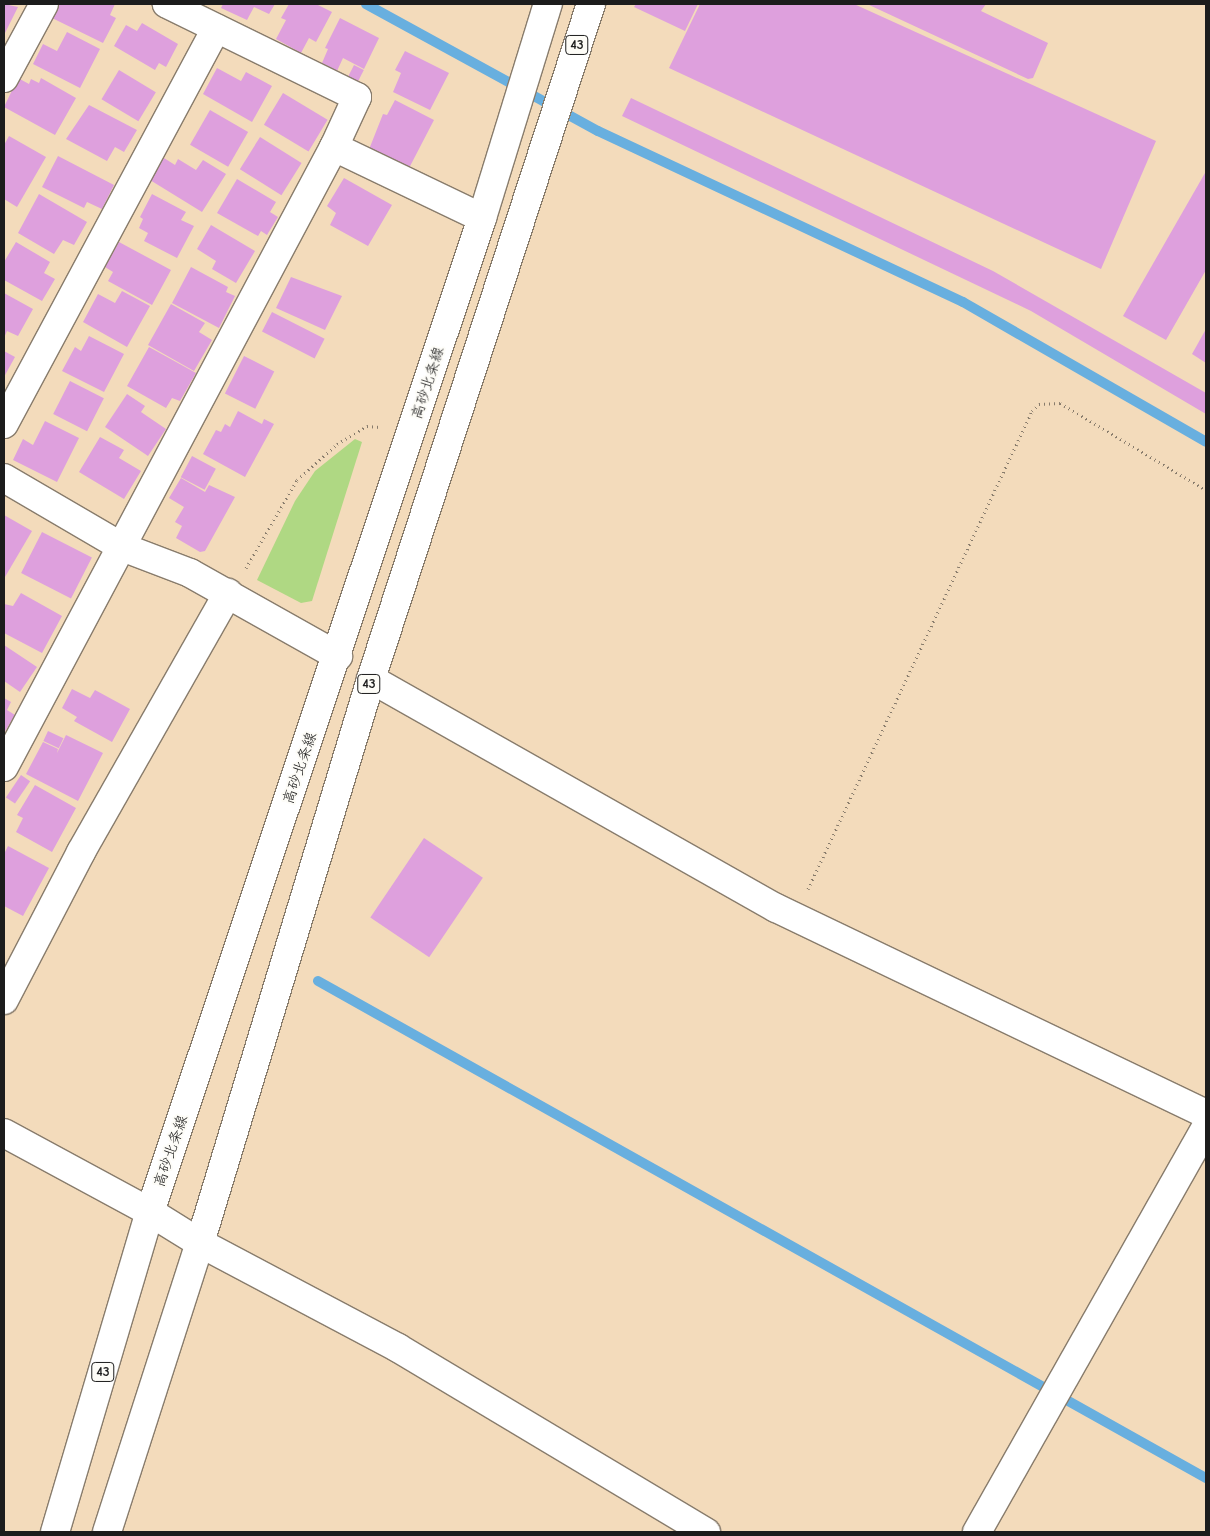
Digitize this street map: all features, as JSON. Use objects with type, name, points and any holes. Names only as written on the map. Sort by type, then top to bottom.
[{"type":"street","points":[[4,78],[44,4]]},
{"type":"street","points":[[4,767],[334,148],[357,97],[167,4]]},
{"type":"street","name":"高砂北条線","points":[[55,1532],[150,1212],[338,656],[482,218],[548,4]]},
{"type":"street","name":"43","points":[[107,1532],[200,1243],[371,679],[591,4]]},
{"type":"street","points":[[4,424],[216,28]]},
{"type":"street","points":[[334,148],[482,218]]},
{"type":"street","points":[[4,478],[122,547],[190,573],[338,656]]},
{"type":"street","points":[[4,1000],[81,852],[228,593]]},
{"type":"street","points":[[371,679],[795,917],[1206,1114]]},
{"type":"street","points":[[978,1532],[1206,1128]]},
{"type":"street","points":[[4,1133],[150,1212],[200,1243],[398,1348],[706,1532]]},
{"type":"path","points":[[795,917],[1032,411],[1039,404],[1060,403],[1206,490]]},
{"type":"path","points":[[377,436],[383,418]]},
{"type":"path","points":[[244,571],[297,480],[337,444],[367,426],[380,427]]},
{"type":"green space","points":[[355,439],[362,442],[312,601],[301,603],[257,580],[295,501],[315,471]]},
{"type":"building","points":[[4,4],[18,7],[4,35]]},
{"type":"building","points":[[59,4],[115,4],[110,15],[116,18],[103,43],[52,18]]},
{"type":"building","points":[[223,4],[275,4],[269,14],[254,7],[247,20],[221,8]]},
{"type":"building","points":[[289,4],[316,4],[332,12],[316,42],[309,38],[301,53],[276,39],[286,20],[281,18]]},
{"type":"building","points":[[636,4],[698,4],[685,31],[634,7]]},
{"type":"building","points":[[700,4],[854,4],[1156,141],[1101,269],[669,68]]},
{"type":"building","points":[[867,4],[986,4],[981,11],[1048,43],[1033,78],[1028,79]]},
{"type":"building","points":[[340,18],[379,38],[364,69],[343,58],[337,71],[322,63],[328,49],[325,48]]},
{"type":"building","points":[[142,23],[178,44],[166,67],[159,63],[155,70],[114,46],[126,25],[137,31]]},
{"type":"building","points":[[67,32],[100,49],[80,88],[33,64],[43,44],[57,51]]},
{"type":"building","points":[[405,51],[449,73],[430,110],[393,92],[401,73],[395,70]]},
{"type":"building","points":[[354,65],[364,70],[356,85],[346,80]]},
{"type":"building","points":[[217,68],[241,81],[246,72],[272,86],[252,122],[203,94]]},
{"type":"building","points":[[119,70],[156,92],[138,121],[101,99]]},
{"type":"building","points":[[18,78],[29,84],[31,79],[39,83],[41,78],[76,98],[55,135],[4,107]]},
{"type":"building","points":[[283,93],[328,120],[309,151],[264,125]]},
{"type":"building","points":[[631,98],[993,271],[1206,393],[1206,414],[1031,311],[622,116]]},
{"type":"building","points":[[395,100],[434,120],[407,172],[368,152],[383,114],[387,115]]},
{"type":"building","points":[[89,105],[137,130],[124,152],[115,147],[107,161],[66,139]]},
{"type":"building","points":[[210,110],[248,132],[228,167],[190,145]]},
{"type":"building","points":[[9,136],[46,157],[17,207],[4,199],[4,145]]},
{"type":"building","points":[[260,137],[302,163],[281,195],[240,169]]},
{"type":"building","points":[[58,156],[114,185],[102,209],[87,202],[84,208],[42,187]]},
{"type":"building","points":[[164,158],[175,165],[178,159],[196,170],[203,160],[226,174],[202,212],[150,180]]},
{"type":"building","points":[[1205,173],[1206,270],[1166,340],[1123,316]]},
{"type":"building","points":[[344,178],[392,205],[368,246],[330,225],[336,213],[327,206]]},
{"type":"building","points":[[237,179],[276,202],[270,212],[278,217],[267,235],[261,231],[258,236],[217,213]]},
{"type":"building","points":[[39,194],[87,222],[74,245],[63,240],[54,254],[18,233]]},
{"type":"building","points":[[152,194],[186,212],[181,220],[194,226],[177,258],[144,241],[148,233],[139,228],[143,219],[140,217]]},
{"type":"building","points":[[211,225],[255,251],[236,283],[212,269],[216,261],[197,249]]},
{"type":"building","points":[[16,242],[50,262],[44,273],[55,279],[42,301],[4,280],[4,262]]},
{"type":"building","points":[[119,242],[171,270],[152,305],[108,281],[113,272],[105,267]]},
{"type":"building","points":[[191,267],[228,287],[226,292],[235,296],[219,328],[172,303]]},
{"type":"building","points":[[291,277],[342,296],[325,330],[276,308]]},
{"type":"building","points":[[122,291],[150,306],[127,347],[83,322],[98,294],[115,303]]},
{"type":"building","points":[[4,293],[33,309],[18,336],[7,331],[4,338]]},
{"type":"building","points":[[171,304],[205,323],[199,332],[212,340],[194,371],[148,345]]},
{"type":"building","points":[[272,312],[325,339],[315,358],[262,332]]},
{"type":"building","points":[[1206,329],[1206,363],[1192,354]]},
{"type":"building","points":[[89,336],[124,354],[104,392],[62,371],[75,347],[81,351]]},
{"type":"building","points":[[149,347],[196,373],[180,401],[172,398],[166,408],[127,386]]},
{"type":"building","points":[[4,351],[15,357],[4,377]]},
{"type":"building","points":[[244,356],[274,371],[255,409],[225,393]]},
{"type":"building","points":[[70,381],[104,398],[87,431],[53,414]]},
{"type":"building","points":[[127,394],[145,406],[141,412],[166,429],[148,456],[105,427]]},
{"type":"building","points":[[238,411],[262,424],[264,419],[274,424],[245,477],[203,454],[216,430],[221,432],[225,424],[230,427]]},
{"type":"building","points":[[45,421],[79,438],[57,482],[13,460],[23,439],[33,445]]},
{"type":"building","points":[[100,437],[124,450],[119,458],[141,471],[124,499],[79,472]]},
{"type":"building","points":[[192,456],[216,469],[205,490],[181,477]]},
{"type":"building","points":[[181,478],[205,492],[209,485],[235,497],[205,551],[200,552],[176,538],[182,526],[175,522],[184,507],[169,498]]},
{"type":"building","points":[[4,515],[32,531],[5,577],[4,576]]},
{"type":"building","points":[[42,532],[92,557],[71,598],[21,573]]},
{"type":"building","points":[[21,593],[62,616],[42,653],[4,633],[4,604],[13,606]]},
{"type":"building","points":[[4,645],[37,667],[20,692],[4,681]]},
{"type":"building","points":[[72,689],[90,698],[95,690],[130,709],[112,742],[74,721],[77,717],[62,708]]},
{"type":"building","points":[[4,698],[11,702],[7,710],[15,715],[4,733]]},
{"type":"building","points":[[48,731],[63,738],[59,748],[43,741]]},
{"type":"building","points":[[66,735],[103,753],[78,801],[26,774],[43,742],[58,749],[57,753]]},
{"type":"building","points":[[21,775],[30,781],[15,804],[6,797]]},
{"type":"building","points":[[35,785],[76,808],[52,852],[16,832],[23,818],[17,815]]},
{"type":"building","points":[[424,838],[483,878],[429,957],[370,918]]},
{"type":"building","points":[[8,846],[49,868],[23,916],[4,906],[4,854]]},
{"type":"waterway","points":[[366,4],[598,131],[963,302],[1206,442]]},
{"type":"waterway","points":[[318,981],[1206,1478]]}]
